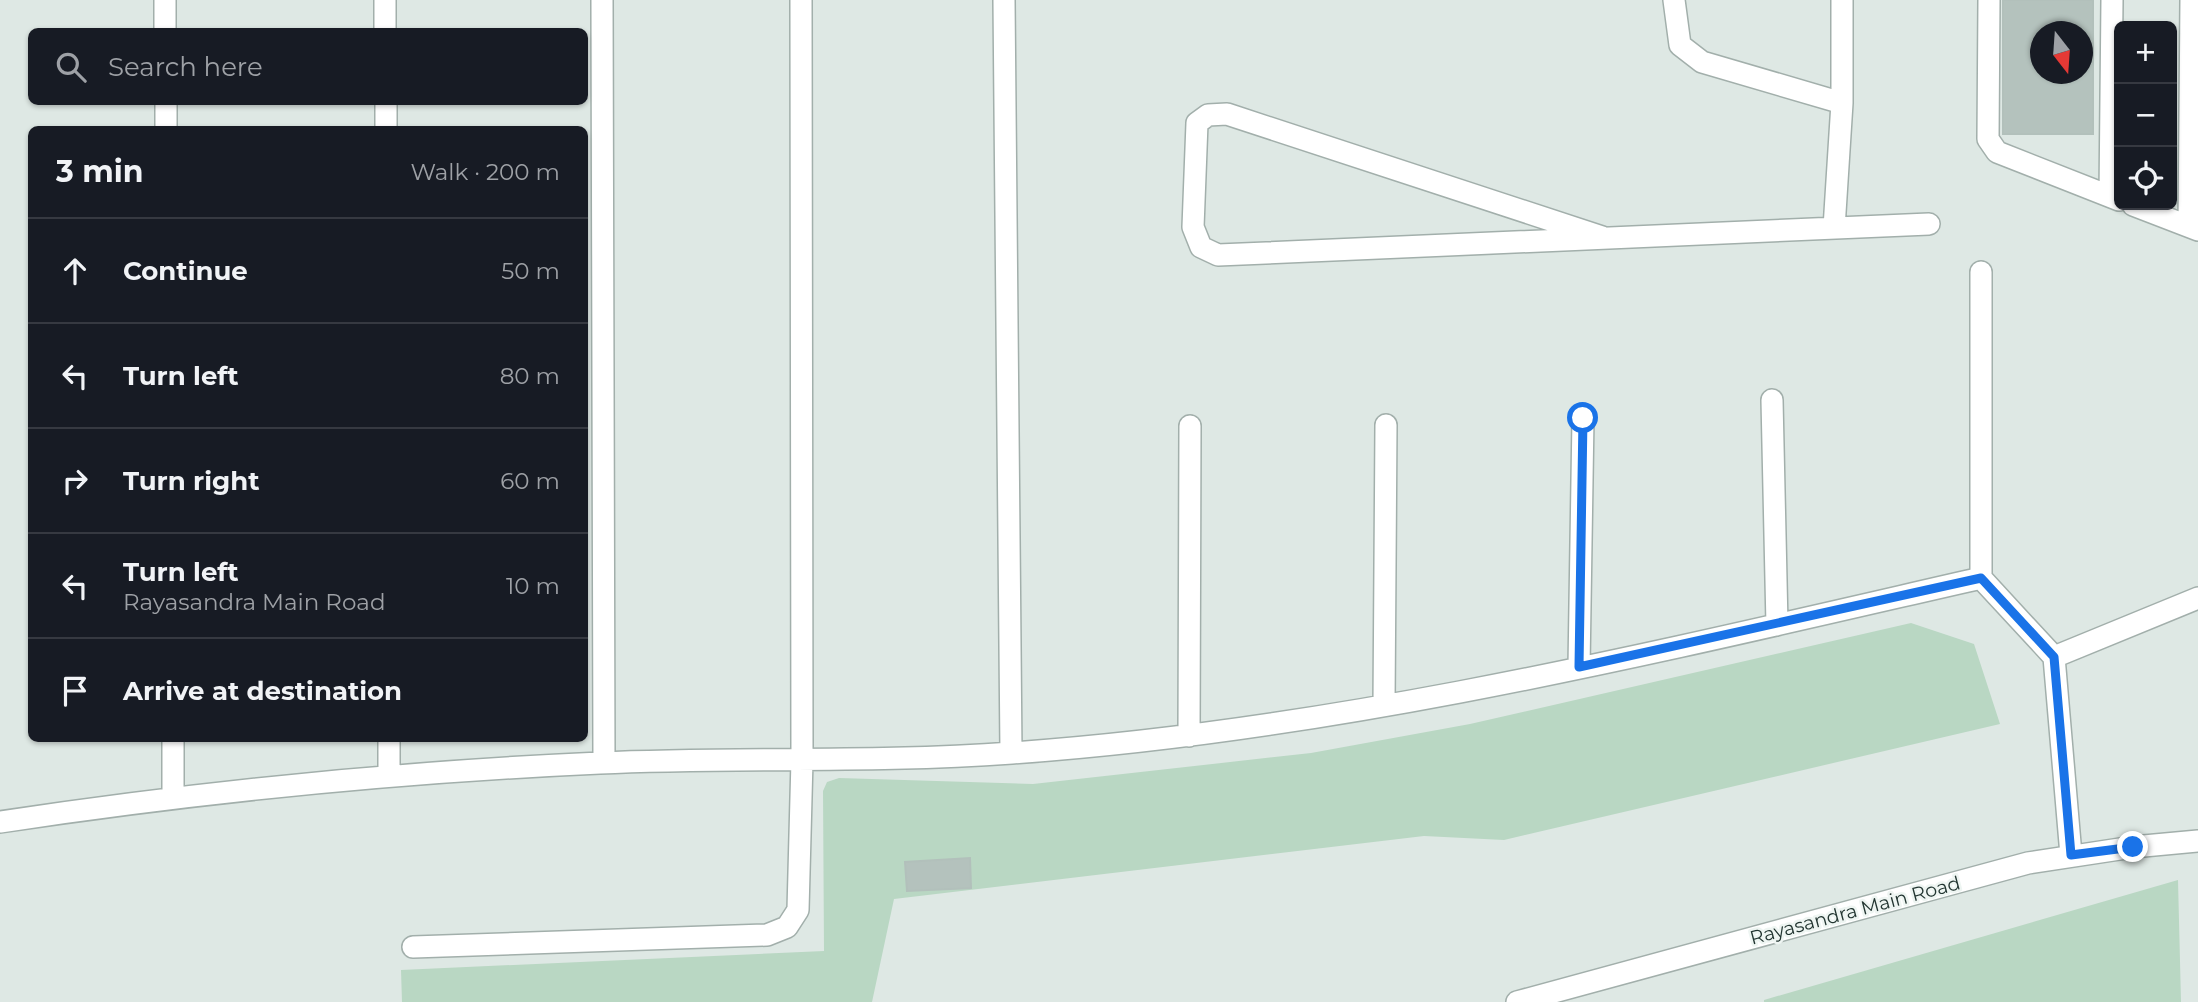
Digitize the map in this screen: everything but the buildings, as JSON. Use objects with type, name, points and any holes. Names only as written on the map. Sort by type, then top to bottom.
[{"type":"street","points":[[165,0],[165,28]]},
{"type":"street","points":[[385,0],[385,28]]},
{"type":"street","points":[[602,0],[604,763]]},
{"type":"street","points":[[413,947],[768,935],[787,927],[798,910],[802,761],[801,0]]},
{"type":"street","points":[[1004,0],[1011,753]]},
{"type":"street","points":[[1674,0],[1681,46],[1702,62],[1842,103]]},
{"type":"street","points":[[1834,228],[1842,103],[1842,0]]},
{"type":"street","points":[[1989,0],[1988,139],[1997,152],[2114,198]]},
{"type":"street","points":[[2112,0],[2114,147]]},
{"type":"street","points":[[2146,210],[2193,228],[2191,0]]},
{"type":"street","points":[[166,105],[166,126]]},
{"type":"street","points":[[386,105],[386,126]]},
{"type":"street","points":[[1602,237],[1227,114],[1208,115],[1197,123],[1193,228],[1201,247],[1218,255],[1929,225]]},
{"type":"street","points":[[1981,272],[1981,578],[2054,657],[2071,855]]},
{"type":"street","points":[[1772,400],[1777,625]]},
{"type":"street","points":[[1579,667],[1583,418]]},
{"type":"street","points":[[1384,705],[1386,425]]},
{"type":"street","points":[[1189,736],[1190,426]]},
{"type":"street","points":[[0,822],[173,796],[389,775],[604,763],[802,761],[1011,753],[1189,736],[1384,705],[1579,667],[1981,578]]},
{"type":"street","points":[[2054,657],[2198,598]]},
{"type":"street","points":[[173,742],[173,796]]},
{"type":"street","points":[[389,742],[389,775]]},
{"type":"street","name":"Rayasandra Main Road","points":[[1517,1002],[2028,863],[2071,855],[2198,841]]},
{"type":"green space","points":[[1911,623],[1974,644],[2000,724],[1504,840],[1424,836],[894,899],[872,1002],[402,1002],[401,970],[824,951],[823,791],[827,782],[839,778],[1033,784],[1311,753],[1470,724]]},
{"type":"green space","points":[[2178,880],[2181,1002],[1764,1002],[1764,1000]]},
{"type":"route","points":[[1583,418],[1579,667],[1981,578],[2054,657],[2071,855],[2133,847]]}]
